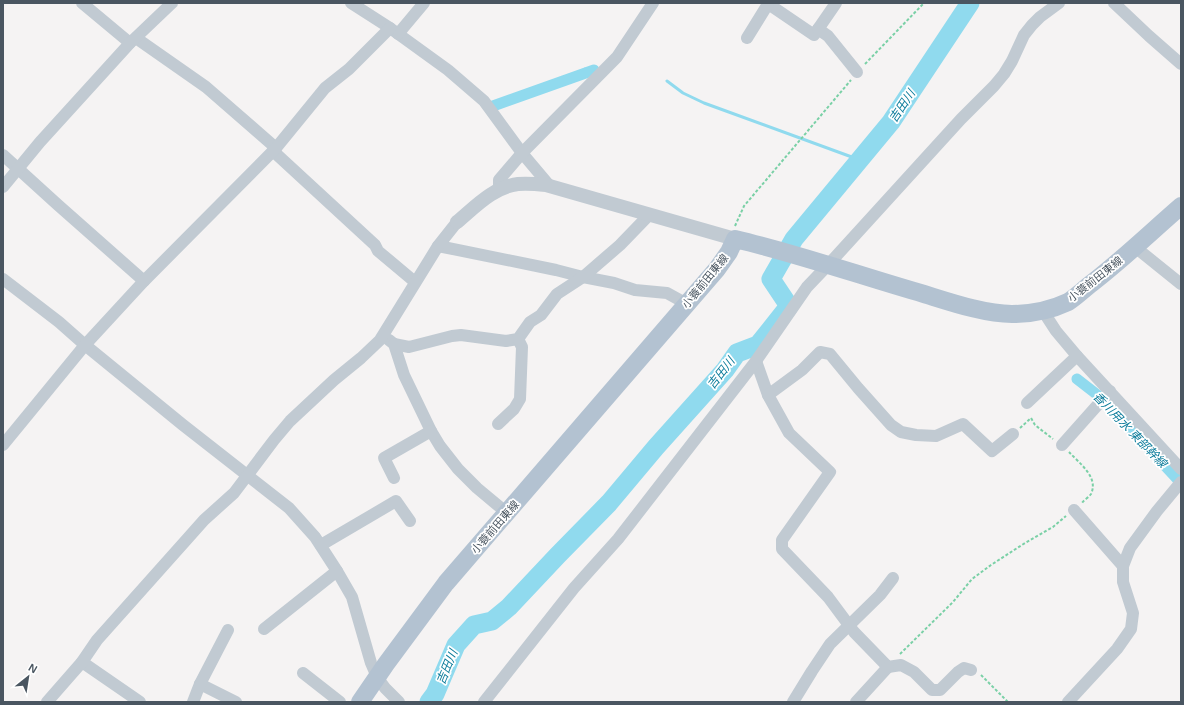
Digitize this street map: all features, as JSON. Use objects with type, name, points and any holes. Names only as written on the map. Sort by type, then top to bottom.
[{"type":"main road","name":"小蓑前田東線","points":[[360,702],[446,583],[717,269],[729,252],[732,239],[822,263],[960,305],[1012,314],[1044,311],[1069,301],[1114,266],[1181,206]]},
{"type":"street","points":[[82,3],[133,40],[206,87],[275,150],[374,245],[378,251],[415,282]]},
{"type":"street","points":[[3,187],[18,168],[133,40],[172,3]]},
{"type":"street","points":[[351,3],[394,31],[448,70],[484,101],[522,153],[549,186]]},
{"type":"street","points":[[3,445],[85,345],[144,280],[275,150],[325,88],[394,31],[424,3]]},
{"type":"street","points":[[499,190],[499,180],[522,153],[617,57],[653,3]]},
{"type":"street","points":[[747,38],[768,3],[814,35],[836,3]]},
{"type":"street","points":[[484,702],[574,588],[618,539],[756,361],[822,263],[994,86],[1012,61],[1024,35],[1040,17],[1059,3]]},
{"type":"street","points":[[1114,3],[1148,36],[1181,64]]},
{"type":"street","points":[[818,29],[828,36],[857,72]]},
{"type":"street","points":[[3,155],[144,280]]},
{"type":"street","points":[[47,702],[82,662],[97,640],[204,520],[234,493],[290,421],[334,380],[361,358],[383,336],[438,246],[457,222],[482,200],[499,190],[516,184],[549,186],[732,239]]},
{"type":"street","points":[[518,340],[530,322],[541,315],[557,294],[583,277],[620,245],[649,215]]},
{"type":"street","points":[[438,246],[556,270],[614,283],[635,290],[667,293],[687,304]]},
{"type":"street","points":[[1134,247],[1181,284]]},
{"type":"street","points":[[3,279],[59,322],[183,425],[289,508],[321,545],[352,597],[371,663],[377,677],[385,688],[398,701]]},
{"type":"street","points":[[1044,311],[1056,331],[1077,356],[1105,397],[1181,469]]},
{"type":"street","points":[[383,336],[394,344],[409,347],[461,335],[506,341],[518,340]]},
{"type":"street","points":[[498,424],[514,409],[520,399],[522,347],[518,340]]},
{"type":"street","points":[[394,344],[404,375],[431,431],[440,446],[458,469],[507,513]]},
{"type":"street","points":[[768,395],[802,370],[820,352],[830,354],[891,425],[901,432],[916,435],[936,436],[963,424],[992,451],[1012,434]]},
{"type":"street","points":[[1027,403],[1077,356]]},
{"type":"street","points":[[756,361],[768,395],[789,433],[830,472],[782,540],[782,550],[828,598],[854,632],[888,667]]},
{"type":"street","points":[[1062,445],[1105,397]]},
{"type":"street","points":[[394,478],[384,458],[431,431]]},
{"type":"street","points":[[1068,702],[1117,649],[1131,629],[1133,613],[1123,582],[1123,566],[1130,548],[1157,511],[1180,484]]},
{"type":"street","points":[[321,545],[396,501],[410,521]]},
{"type":"street","points":[[1074,510],[1123,566]]},
{"type":"street","points":[[264,629],[337,571]]},
{"type":"street","points":[[793,702],[830,644],[862,614],[880,595],[893,578]]},
{"type":"street","points":[[193,702],[200,684],[228,630]]},
{"type":"street","points":[[82,662],[140,702]]},
{"type":"street","points":[[856,702],[888,667],[901,665],[914,672],[932,690],[940,690],[964,668],[971,670]]},
{"type":"street","points":[[303,672],[340,702]]},
{"type":"street","points":[[200,684],[236,702]]},
{"type":"path","points":[[732,239],[744,206],[857,72],[924,3]]},
{"type":"path","points":[[888,667],[953,602],[972,579],[991,564],[1053,527],[1090,495],[1093,485],[1090,474],[1062,445],[1035,425],[1031,418],[1012,434]]},
{"type":"path","points":[[971,670],[980,675],[1008,702]]},
{"type":"waterway","name":"吉田川","points":[[429,702],[435,694],[456,645],[474,625],[492,621],[509,607],[609,503],[656,447],[725,370],[737,353],[758,345],[789,306],[771,279],[794,239],[891,122],[970,3]]},
{"type":"waterway","name":"香川用水 東部幹線","points":[[570,79],[585,69]]},
{"type":"waterway","name":"香川用水 東部幹線","points":[[493,106],[594,70]]},
{"type":"waterway","points":[[667,81],[683,93],[704,103],[860,160]]},
{"type":"waterway","name":"香川用水 東部幹線","points":[[1077,379],[1104,400],[1181,483]]}]
